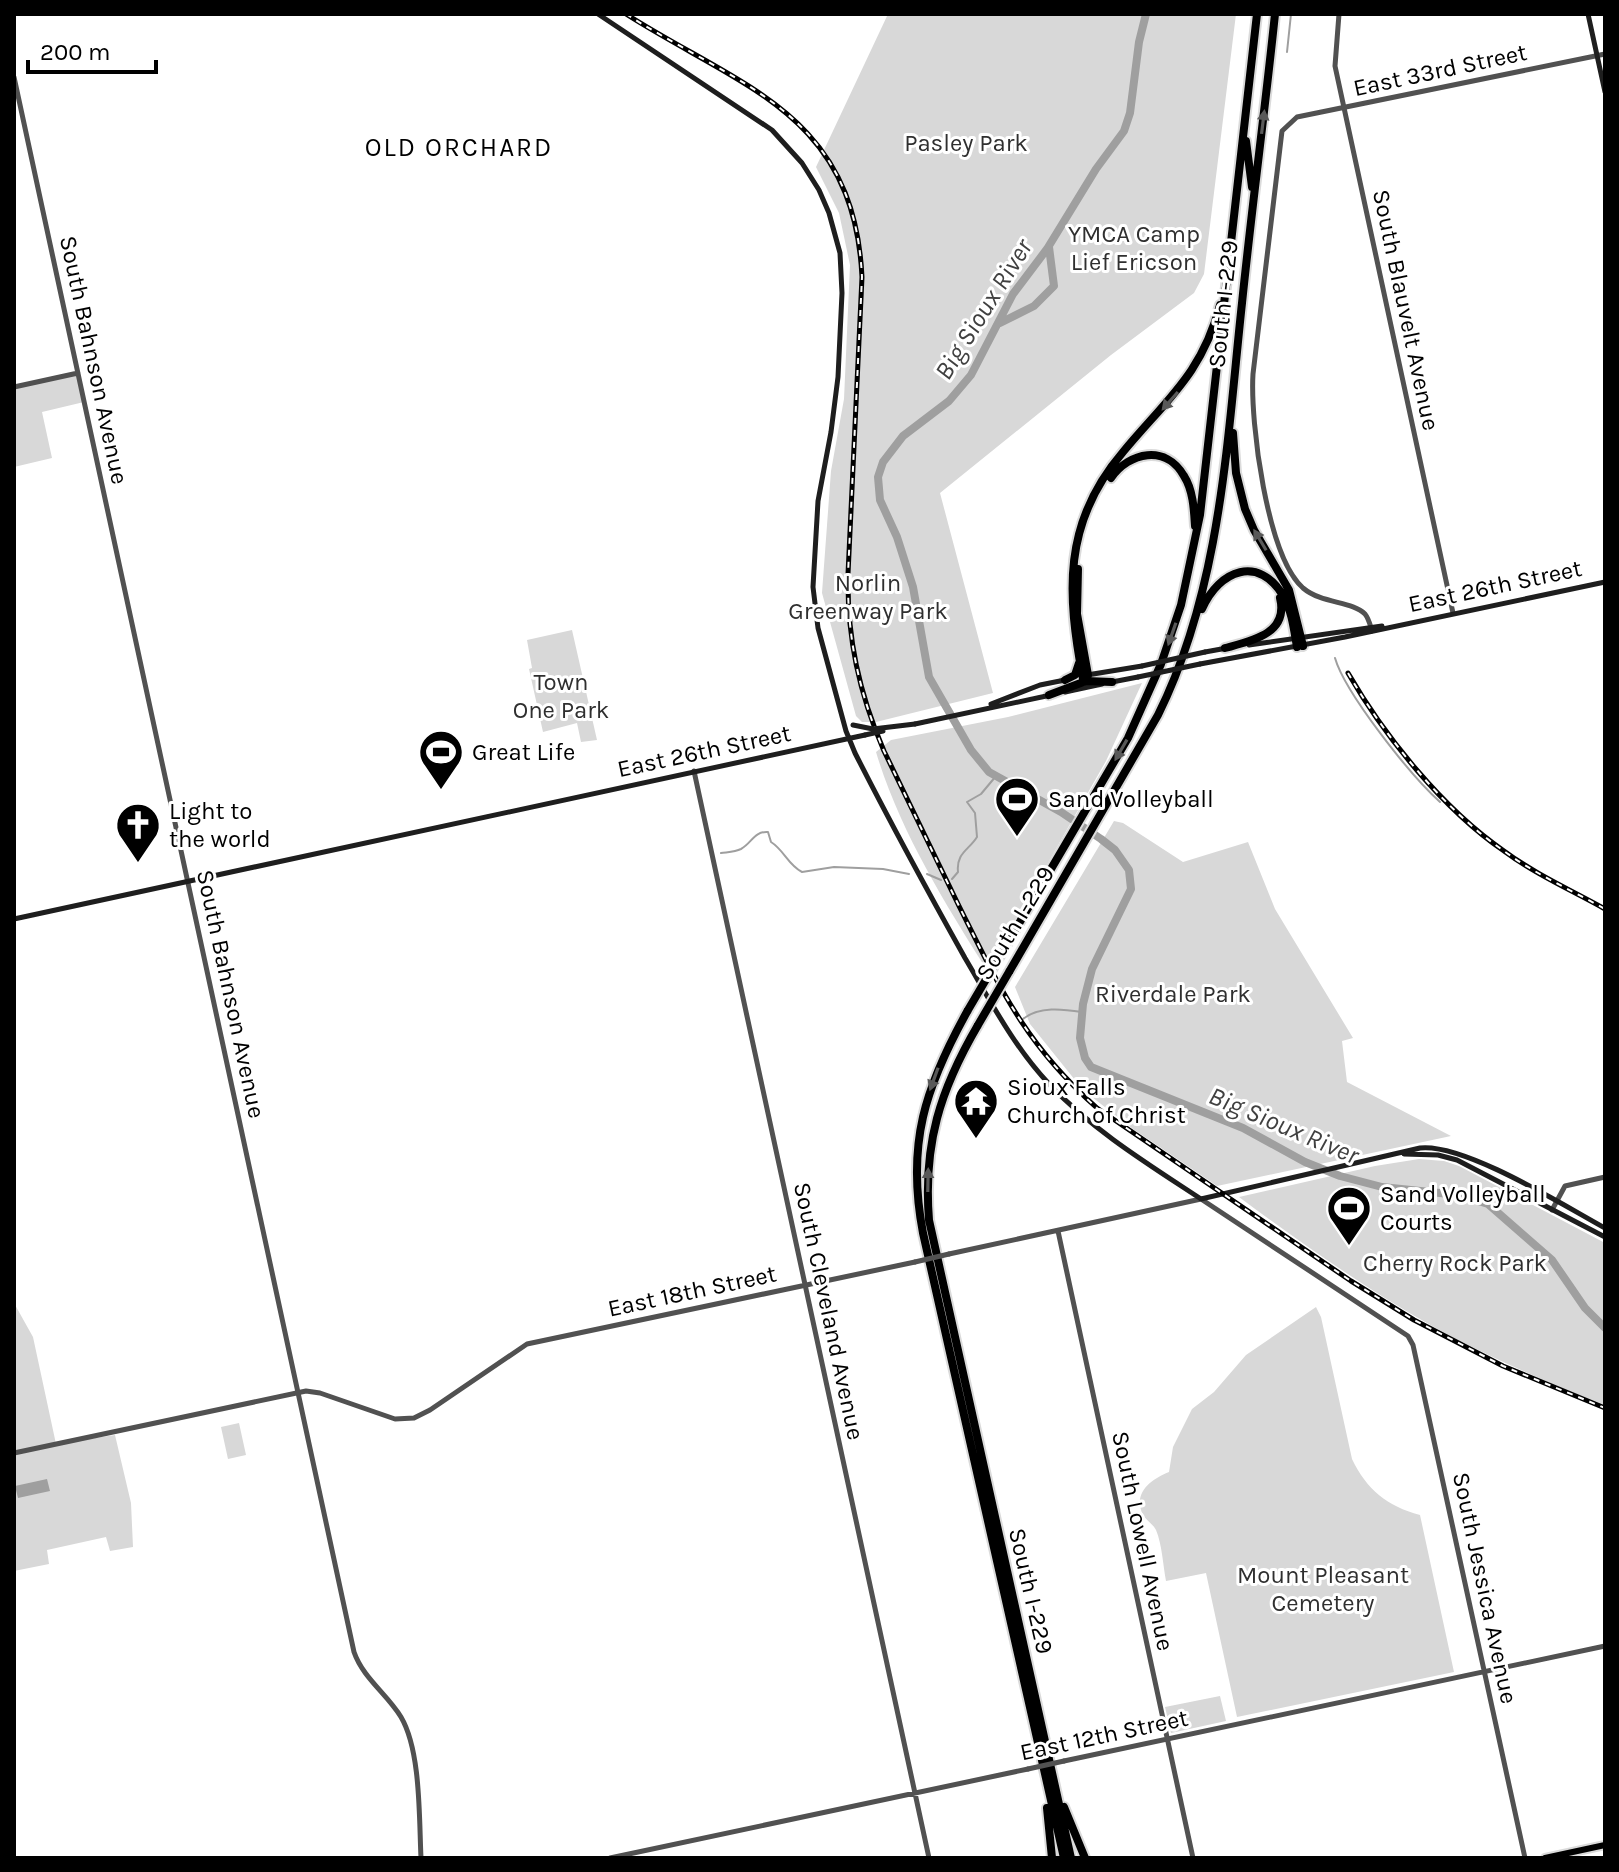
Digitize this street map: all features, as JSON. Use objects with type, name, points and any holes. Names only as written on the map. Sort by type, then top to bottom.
[{"type":"highway","name":"South I-229","points":[[1071,1858],[1043,1752],[925,1245],[918,1201],[918,1143],[929,1093],[941,1060],[1136,723],[1177,619],[1192,562],[1202,502],[1257,14]]},
{"type":"highway","name":"South I-229","points":[[1064,1858],[929,1220],[928,1165],[934,1126],[949,1080],[1166,699],[1199,607],[1212,548],[1234,392],[1275,14]]},
{"type":"highway","points":[[1244,128],[1254,200]]},
{"type":"highway","points":[[1085,677],[1079,659],[1071,593],[1075,553],[1086,515],[1117,458],[1171,400],[1196,365],[1217,317],[1230,253]]},
{"type":"highway","points":[[1234,392],[1233,440],[1240,488],[1254,530],[1289,590],[1299,642]]},
{"type":"highway","points":[[1085,677],[1077,614],[1081,549],[1098,499],[1115,471],[1129,459],[1145,454],[1158,455],[1175,463],[1183,474],[1190,489],[1194,512],[1192,562]]},
{"type":"highway","points":[[1187,642],[1212,589],[1225,578],[1250,572],[1262,575],[1276,586],[1287,605],[1299,642]]},
{"type":"highway","points":[[1225,648],[1258,639],[1272,630],[1282,610],[1276,586]]},
{"type":"highway","points":[[1065,680],[1075,675],[1079,659]]},
{"type":"highway","points":[[1049,695],[1085,677],[1112,682]]},
{"type":"highway","points":[[1043,1752],[1052,1858]]},
{"type":"highway","points":[[1043,1752],[1085,1858]]},
{"type":"main road","points":[[598,14],[755,117],[780,137],[809,172],[823,199],[834,226],[842,273],[838,377],[819,491],[813,587],[817,622],[848,739],[905,851],[1020,1050],[1081,1115],[1125,1149],[1201,1199]]},
{"type":"main road","points":[[1588,14],[1605,92]]},
{"type":"main road","name":"East 26th Street","points":[[14,919],[979,709],[1605,582]]},
{"type":"main road","name":"East 26th Street","points":[[979,709],[1017,693],[1065,680],[1225,648],[1299,642]]},
{"type":"main road","points":[[842,718],[853,725],[873,729],[915,724]]},
{"type":"main road","points":[[1399,1155],[1426,1147],[1455,1151],[1605,1228]]},
{"type":"main road","points":[[1399,1155],[1432,1154],[1451,1158],[1605,1237]]},
{"type":"main road","name":"East 18th Street","points":[[1201,1199],[1399,1155]]},
{"type":"main road","points":[[1545,1858],[1605,1845]]},
{"type":"street","name":"South Blauvelt Avenue","points":[[1339,14],[1335,66],[1453,613]]},
{"type":"street","name":"East 33rd Street","points":[[1371,629],[1368,619],[1360,610],[1317,597],[1305,589],[1288,569],[1279,546],[1256,447],[1254,363],[1280,138],[1285,126],[1297,117],[1605,54]]},
{"type":"street","name":"South Bahnson Avenue","points":[[14,77],[357,1659],[398,1713],[410,1737],[415,1762],[421,1858]]},
{"type":"street","points":[[14,387],[78,373]]},
{"type":"street","name":"South Cleveland Avenue","points":[[694,771],[929,1858]]},
{"type":"street","points":[[1552,1210],[1565,1186],[1605,1177]]},
{"type":"street","name":"East 18th Street","points":[[14,1453],[298,1392],[313,1391],[395,1419],[408,1419],[430,1410],[527,1344],[1201,1199]]},
{"type":"street","name":"South Jessica Avenue","points":[[1201,1199],[1401,1330],[1413,1345],[1525,1858]]},
{"type":"street","name":"South Lowell Avenue","points":[[1058,1231],[1193,1858]]},
{"type":"street","name":"East 12th Street","points":[[610,1858],[1605,1646]]},
{"type":"green space","points":[[888,14],[1236,14],[1204,274],[1194,293],[1111,355],[940,493],[993,693],[876,722],[862,722],[856,716],[822,593],[831,471],[844,399],[850,265],[839,213],[816,167]]},
{"type":"green space","points":[[78,373],[84,402],[42,412],[52,458],[14,467],[14,388]]},
{"type":"green space","name":"Town One Park","points":[[572,630],[597,740],[581,742],[577,723],[543,732],[529,669],[532,668],[527,640]]},
{"type":"green space","points":[[1142,683],[1106,761],[987,970],[910,837],[876,752],[891,740],[1008,717]]},
{"type":"green space","name":"Riverdale Park","points":[[1114,821],[1123,823],[1183,862],[1248,842],[1275,909],[1353,1038],[1342,1041],[1347,1082],[1451,1136],[1217,1186],[1133,1129],[1083,1090],[1030,1024],[1015,987]]},
{"type":"green space","name":"Cherry Rock Park","points":[[1419,1159],[1459,1166],[1605,1243],[1605,1405],[1517,1368],[1432,1326],[1334,1264],[1239,1197]]},
{"type":"green space","points":[[14,1303],[33,1337],[56,1444],[115,1435],[131,1503],[133,1547],[110,1551],[106,1537],[47,1550],[49,1564],[14,1571]]},
{"type":"green space","name":"Mount Pleasant Cemetery","points":[[1316,1307],[1321,1317],[1352,1459],[1364,1480],[1379,1495],[1398,1507],[1420,1515],[1454,1672],[1237,1717],[1206,1573],[1166,1581],[1158,1536],[1143,1515],[1140,1500],[1150,1483],[1169,1472],[1173,1447],[1192,1409],[1214,1392],[1246,1355]]},
{"type":"green space","points":[[239,1423],[246,1455],[228,1459],[221,1427]]},
{"type":"green space","points":[[1220,1696],[1226,1721],[1171,1733],[1165,1707]]},
{"type":"shaded area","points":[[47,1479],[50,1491],[18,1498],[15,1486]]},
{"type":"waterway","name":"Big Sioux River","points":[[1146,14],[1139,42],[1130,113],[1124,131],[1096,169],[1047,249],[1013,294],[971,375],[949,401],[903,436],[883,462],[878,477],[880,500],[897,537],[913,587],[929,677],[971,750],[989,772],[1061,812],[1101,839],[1115,850],[1129,870],[1131,889],[1092,969],[1083,1004],[1080,1038],[1085,1058],[1091,1067],[1243,1128],[1305,1162],[1340,1176],[1382,1187],[1459,1195],[1488,1204],[1552,1260],[1585,1308],[1605,1328]]},
{"type":"waterway","points":[[1287,52],[1291,14]]},
{"type":"waterway","points":[[1000,323],[1034,306],[1054,286],[1049,247]]},
{"type":"waterway","points":[[1335,658],[1352,692],[1380,733],[1440,802]]},
{"type":"waterway","points":[[952,879],[958,872],[961,856],[977,837],[975,813],[967,802],[981,794],[996,776]]},
{"type":"waterway","points":[[721,853],[741,849],[756,835],[768,832],[771,842],[802,872],[834,867],[883,869],[909,874]]},
{"type":"waterway","points":[[927,874],[941,880]]},
{"type":"waterway","points":[[1023,1019],[1044,1010],[1082,1012]]},
{"type":"railway","points":[[626,14],[750,86],[784,112],[814,141],[838,177],[854,222],[862,277],[848,574],[856,665],[884,751],[988,964],[1033,1038],[1097,1108],[1351,1281],[1414,1320],[1503,1366],[1605,1408]]},
{"type":"railway","points":[[1348,673],[1379,722],[1417,770],[1459,814],[1516,859],[1605,909]]},
{"type":"place","name":"Great Life","points":[[441,791]]},
{"type":"place","name":"Sand Volleyball","points":[[1017,838]]},
{"type":"place","name":"Light to the world","points":[[138,864]]},
{"type":"place","name":"Sioux Falls Church of Christ","points":[[976,1140]]},
{"type":"place","name":"Sand Volleyball Courts","points":[[1349,1247]]},
{"type":"district","name":"OLD ORCHARD","points":[[459,147]]},
{"type":"park label","name":"Pasley Park","points":[[966,143]]},
{"type":"park label","name":"YMCA Camp Lief Ericson","points":[[1134,248]]},
{"type":"park label","name":"Norlin Greenway Park","points":[[868,597]]}]
